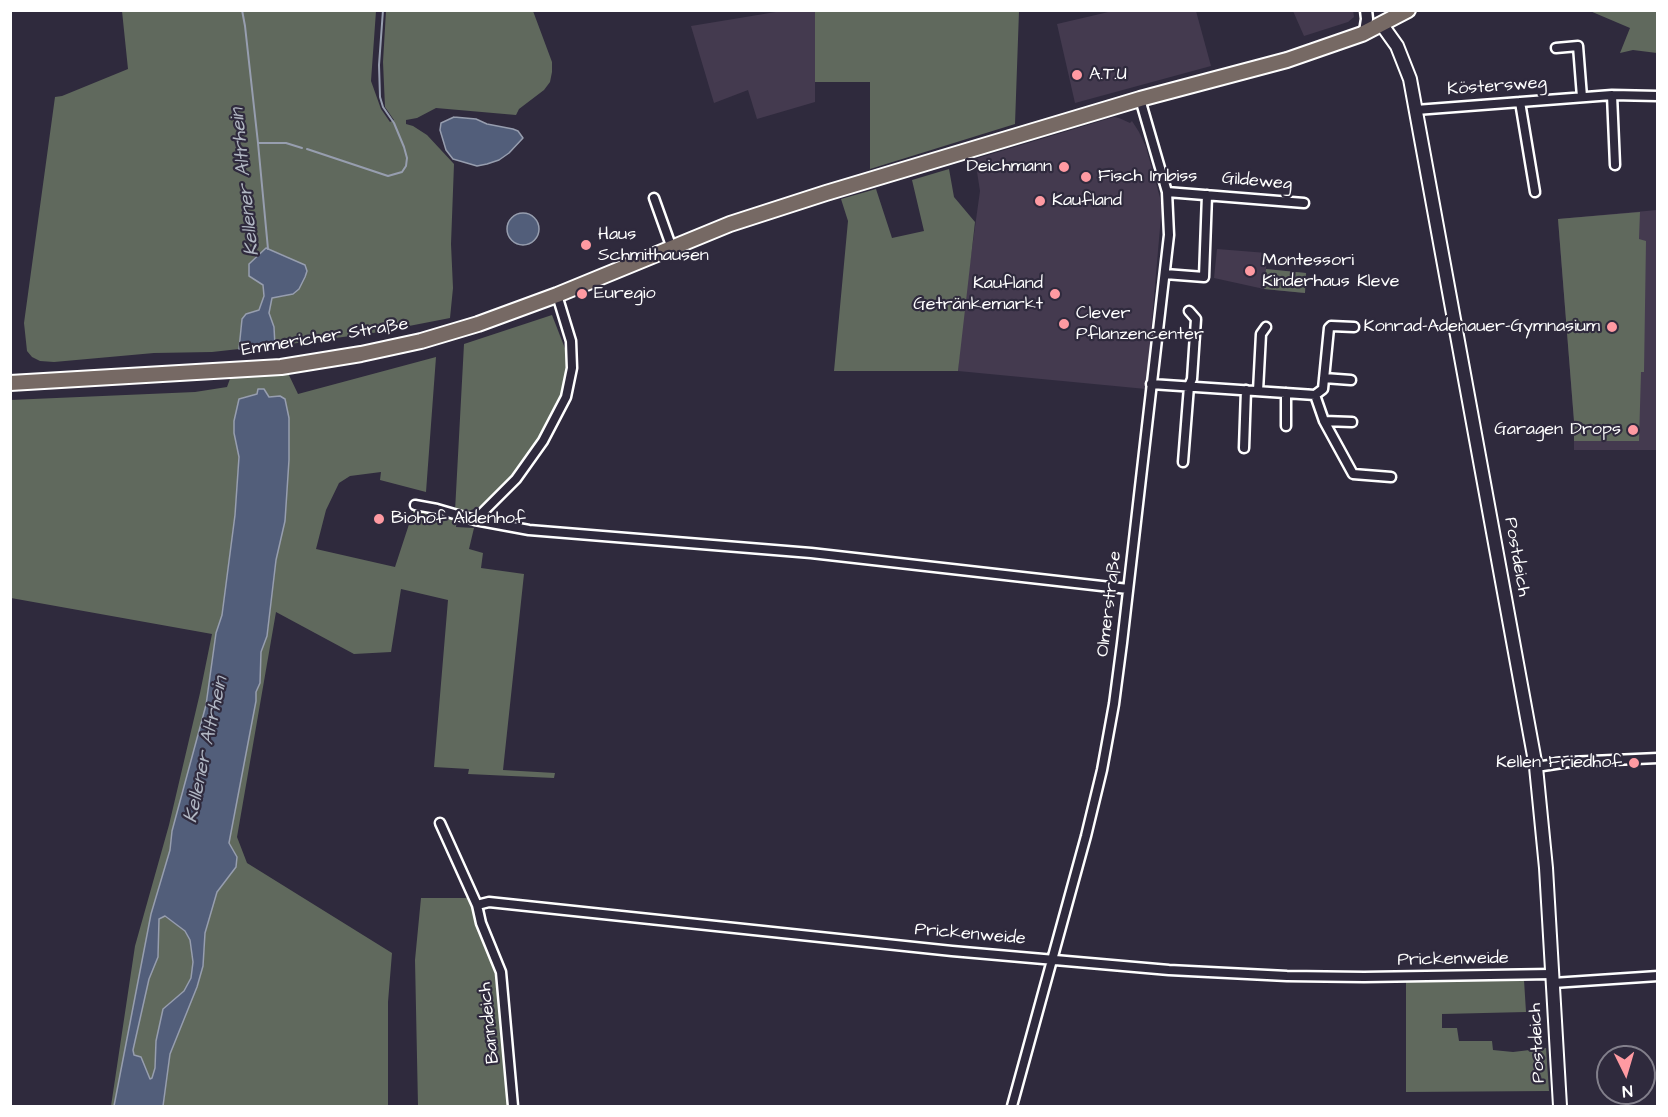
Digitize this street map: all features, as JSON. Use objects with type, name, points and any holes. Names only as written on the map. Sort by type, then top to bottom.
[{"type":"main road","name":"Emmericher Straße","points":[[10,383],[245,370],[321,361],[421,341],[471,326],[557,295],[673,251],[730,224],[1140,99],[1287,60],[1382,25],[1408,10]]},
{"type":"main road","name":"Postdeich","points":[[1382,25],[1404,60],[1410,79],[1536,767],[1546,868],[1560,1107]]},
{"type":"street","points":[[1367,10],[1382,25]]},
{"type":"street","points":[[1365,32],[1367,10]]},
{"type":"street","name":"Köstersweg","points":[[1556,48],[1578,46],[1582,98]]},
{"type":"street","points":[[1612,95],[1615,165]]},
{"type":"street","name":"Köstersweg","points":[[1416,110],[1612,95],[1658,96]]},
{"type":"street","name":"Olmerstraße","points":[[1012,1107],[1102,771],[1114,704],[1169,235],[1167,192],[1140,99]]},
{"type":"street","points":[[1520,102],[1535,192]]},
{"type":"street","name":"Gildeweg","points":[[1167,192],[1304,203]]},
{"type":"street","name":"Gildeweg","points":[[1165,274],[1204,278],[1207,195]]},
{"type":"street","points":[[654,198],[673,251]]},
{"type":"street","points":[[475,520],[516,479],[543,441],[566,397],[572,368],[571,341],[557,295]]},
{"type":"street","points":[[1183,462],[1188,386],[1192,379],[1196,319],[1189,311]]},
{"type":"street","points":[[1258,391],[1262,334],[1266,327]]},
{"type":"street","points":[[1316,396],[1323,389],[1329,327],[1354,327]]},
{"type":"street","points":[[1324,378],[1351,380]]},
{"type":"street","points":[[1151,384],[1316,396]]},
{"type":"street","points":[[1244,448],[1246,390]]},
{"type":"street","points":[[1286,393],[1286,426]]},
{"type":"street","points":[[1316,396],[1324,421],[1353,474],[1391,477]]},
{"type":"street","points":[[1324,421],[1352,422]]},
{"type":"street","points":[[415,504],[437,508],[475,520],[530,530],[811,553],[1128,589]]},
{"type":"street","points":[[1536,767],[1569,762],[1658,758]]},
{"type":"street","points":[[440,823],[477,905]]},
{"type":"street","name":"Prickenweide","points":[[477,905],[489,902],[952,951],[1168,970],[1287,976],[1552,979],[1658,976]]},
{"type":"street","name":"Banndeich","points":[[477,905],[501,972],[513,1107]]},
{"type":"shaded area","points":[[788,10],[815,11],[815,102],[757,119],[748,90],[714,103],[691,26]]},
{"type":"shaded area","points":[[1117,10],[1196,11],[1211,66],[1075,103],[1057,24]]},
{"type":"shaded area","points":[[1353,10],[1354,17],[1348,22],[1304,36],[1293,11]]},
{"type":"shaded area","points":[[1114,117],[1130,123],[1132,121],[1139,132],[1146,147],[1162,205],[1146,389],[958,371],[962,320],[980,191],[975,159]]},
{"type":"shaded area","name":"Konrad-Adenauer-Gymnasium","points":[[1657,210],[1657,450],[1574,450],[1574,421],[1558,219]]},
{"type":"shaded area","name":"Montessori Kinderhaus Kleve","points":[[1217,249],[1267,253],[1266,269],[1306,273],[1305,293],[1264,289],[1214,278]]},
{"type":"green space","points":[[122,11],[376,11],[371,81],[381,109],[390,122],[394,120],[385,107],[383,62],[386,11],[533,11],[552,62],[552,72],[550,82],[544,90],[519,109],[516,115],[436,108],[417,118],[406,120],[406,124],[427,135],[454,164],[451,244],[453,288],[450,318],[373,333],[275,346],[274,327],[269,313],[272,297],[285,296],[288,257],[266,248],[249,264],[251,278],[263,285],[264,296],[259,310],[242,319],[239,349],[154,353],[54,362],[40,361],[32,357],[27,351],[24,323],[55,97],[128,69]]},
{"type":"green space","points":[[815,11],[1019,11],[1015,124],[870,169],[870,82],[815,82]]},
{"type":"green space","points":[[1590,11],[1657,11],[1657,53],[1633,50],[1620,53],[1630,28]]},
{"type":"green space","points":[[949,169],[954,197],[975,222],[958,371],[834,371],[848,221],[841,199],[876,189],[892,238],[924,231],[912,180]]},
{"type":"green space","name":"Konrad-Adenauer-Gymnasium","points":[[1640,212],[1639,239],[1646,241],[1644,372],[1641,372],[1639,441],[1574,441],[1558,219]]},
{"type":"green space","points":[[1266,269],[1306,273],[1305,293],[1264,289]]},
{"type":"green space","points":[[552,315],[566,351],[563,390],[555,410],[534,447],[509,479],[477,508],[465,512],[455,511],[464,344]]},
{"type":"green space","points":[[436,357],[426,492],[380,480],[381,472],[350,476],[339,483],[326,510],[316,549],[395,567],[414,509],[457,519],[456,527],[474,528],[469,549],[483,553],[481,568],[524,574],[503,770],[555,773],[554,778],[468,774],[469,769],[434,767],[448,600],[401,589],[391,652],[354,654],[276,612],[237,837],[247,863],[392,953],[388,1002],[388,1106],[163,1106],[170,1054],[197,987],[203,966],[205,933],[217,892],[236,867],[237,857],[229,843],[256,692],[260,683],[261,652],[267,636],[276,560],[285,521],[280,396],[269,397],[265,394],[257,394],[239,399],[234,421],[239,457],[235,515],[222,615],[216,633],[206,705],[172,831],[170,850],[151,914],[114,1106],[111,1106],[135,946],[169,825],[212,634],[11,598],[10,400],[195,392],[227,387],[231,376],[287,371],[298,394]]},
{"type":"green space","points":[[421,898],[470,898],[500,976],[510,1106],[418,1106],[415,960]]},
{"type":"green space","points":[[164,916],[185,931],[190,940],[193,962],[191,978],[184,991],[167,1005],[156,1041],[155,1068],[152,1079],[150,1079],[141,1057],[134,1055],[133,1050],[149,979],[158,957],[159,918]]},
{"type":"green space","points":[[1520,978],[1524,980],[1526,1012],[1442,1014],[1442,1028],[1457,1028],[1459,1041],[1492,1041],[1493,1050],[1513,1052],[1546,1048],[1549,1091],[1406,1092],[1406,980]]},
{"type":"water","points":[[454,117],[476,119],[487,124],[513,129],[518,131],[523,138],[509,153],[487,164],[477,166],[453,159],[446,150],[440,130],[441,123]]},
{"type":"water","points":[[523,213],[534,218],[539,229],[534,240],[523,245],[512,240],[507,229],[512,218]]},
{"type":"water","points":[[266,248],[305,265],[307,271],[299,289],[293,294],[272,298],[269,313],[274,327],[275,346],[239,349],[242,319],[246,314],[259,310],[264,296],[263,285],[249,276],[249,264]]},
{"type":"water","points":[[258,389],[264,389],[269,397],[280,396],[285,399],[289,418],[289,460],[285,521],[276,560],[267,636],[261,652],[260,683],[256,692],[229,843],[237,857],[236,867],[217,892],[205,933],[203,966],[197,987],[170,1054],[163,1106],[114,1106],[151,914],[170,850],[172,831],[206,705],[216,633],[222,615],[235,515],[239,457],[234,421],[239,399],[257,394]],"holes":[[[165,916],[185,931],[190,940],[193,962],[191,978],[184,991],[163,1009],[156,1041],[155,1068],[150,1079],[141,1057],[134,1055],[133,1050],[149,979],[158,957],[159,919]]]},
{"type":"waterway","name":"Kellener Altrhein","points":[[242,10],[268,249]]},
{"type":"waterway","points":[[307,149],[388,176],[402,172],[406,166],[407,158],[404,147],[380,97],[379,65],[383,10]]},
{"type":"waterway","points":[[258,143],[286,143],[302,148]]},
{"type":"place","name":"A.T.U","points":[[1077,75]]},
{"type":"place","name":"Deichmann","points":[[1064,167]]},
{"type":"place","name":"Fisch Imbiss","points":[[1086,177]]},
{"type":"place","name":"Kaufland","points":[[1040,201]]},
{"type":"place","name":"Haus Schmithausen","points":[[586,245]]},
{"type":"place","name":"Montessori Kinderhaus Kleve","points":[[1250,271]]},
{"type":"place","name":"Euregio","points":[[582,294]]},
{"type":"place","name":"Kaufland Getränkemarkt","points":[[1055,294]]},
{"type":"place","name":"Clever Pflanzencenter","points":[[1064,324]]},
{"type":"place","name":"Konrad-Adenauer-Gymnasium","points":[[1612,327]]},
{"type":"place","name":"Garagen Drops","points":[[1633,430]]},
{"type":"place","name":"Biohof Aldenhof","points":[[379,519]]},
{"type":"place","name":"Kellen Friedhof","points":[[1634,763]]}]
